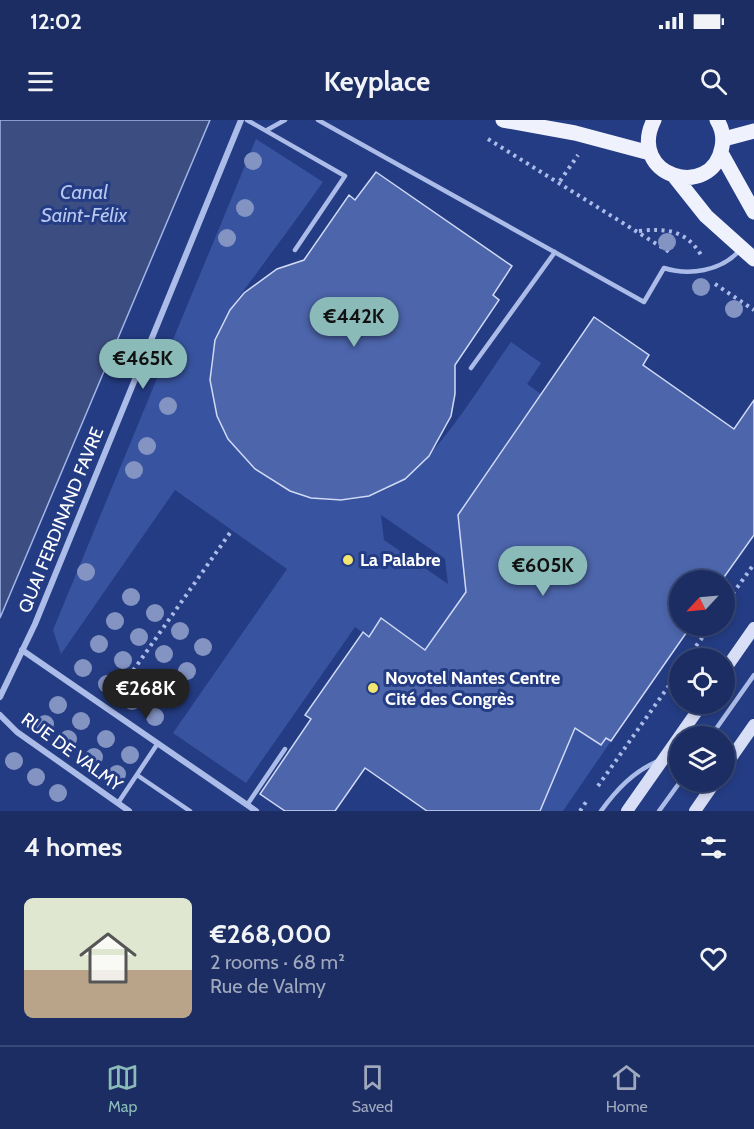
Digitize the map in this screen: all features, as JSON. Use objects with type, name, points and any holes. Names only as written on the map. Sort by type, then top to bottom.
[{"type":"main road","points":[[503,120],[575,133],[650,153]]},
{"type":"main road","points":[[654,120],[648,141],[650,153],[664,171],[675,177],[706,216],[754,259]]},
{"type":"main road","points":[[717,120],[723,146],[754,212]]},
{"type":"main road","points":[[675,177],[689,178],[703,174],[714,165],[723,146],[754,131]]},
{"type":"main road","points":[[735,655],[754,628]]},
{"type":"main road","points":[[627,811],[695,714]]},
{"type":"main road","points":[[735,752],[754,725]]},
{"type":"main road","points":[[695,811],[708,792]]},
{"type":"street","name":"QUAI FERDINAND FAVRE","points":[[0,697],[22,650],[241,120]]},
{"type":"street","points":[[22,650],[256,811]]},
{"type":"street","name":"RUE DE VALMY","points":[[0,715],[17,732],[129,811]]},
{"type":"lane","points":[[247,120],[345,176],[295,250]]},
{"type":"lane","points":[[267,130],[285,120]]},
{"type":"lane","points":[[318,120],[644,302],[664,268],[692,273],[729,261],[741,249]]},
{"type":"lane","points":[[471,368],[555,252]]},
{"type":"lane","points":[[718,726],[754,675]]},
{"type":"lane","points":[[118,803],[158,743]]},
{"type":"lane","points":[[247,805],[285,749]]},
{"type":"lane","points":[[601,811],[615,792],[641,768],[664,759]]},
{"type":"lane","points":[[137,775],[190,811]]},
{"type":"lane","points":[[660,811],[673,792]]},
{"type":"path","points":[[488,139],[560,181],[677,257]]},
{"type":"path","points":[[560,181],[579,152]]},
{"type":"path","points":[[639,231],[665,229],[681,232],[691,241],[703,261]]},
{"type":"path","points":[[711,282],[754,310]]},
{"type":"path","points":[[115,695],[231,530]]},
{"type":"path","points":[[735,591],[754,564]]},
{"type":"path","points":[[580,811],[669,686]]},
{"type":"shaded area","points":[[256,139],[323,182],[234,303],[216,339],[210,375],[216,410],[232,441],[255,468],[284,487],[317,499],[352,500],[387,489],[405,478],[422,463],[455,423],[511,342],[541,363],[527,384],[541,394],[478,575],[425,650],[382,619],[369,637],[355,627],[246,783],[173,733],[287,569],[175,490],[61,654],[53,630]],"holes":[[[381,515],[445,559],[448,584],[384,540]]]},
{"type":"shaded area","points":[[583,721],[611,741],[563,811],[540,811],[549,726]]},
{"type":"water","name":"Canal Saint-Félix","points":[[0,120],[210,120],[0,618]]},
{"type":"building","points":[[376,172],[512,266],[493,295],[499,300],[455,365],[455,394],[451,416],[429,456],[405,479],[369,496],[341,500],[311,498],[290,491],[255,469],[228,439],[217,416],[210,380],[215,340],[230,310],[244,293],[277,269],[304,260],[349,195],[355,200]]},
{"type":"building","points":[[594,317],[649,355],[643,365],[734,429],[754,400],[754,535],[729,570],[669,570],[669,636],[684,636],[676,648],[669,648],[669,658],[611,741],[606,738],[601,745],[575,728],[540,811],[427,811],[365,768],[335,811],[285,811],[260,794],[311,719],[305,715],[363,632],[369,637],[381,618],[425,650],[466,592],[458,515]]},
{"type":"place","name":"La Palabre","points":[[348,560]]},
{"type":"place","name":"Novotel Nantes Centre Cité des Congrès","points":[[373,688]]}]
